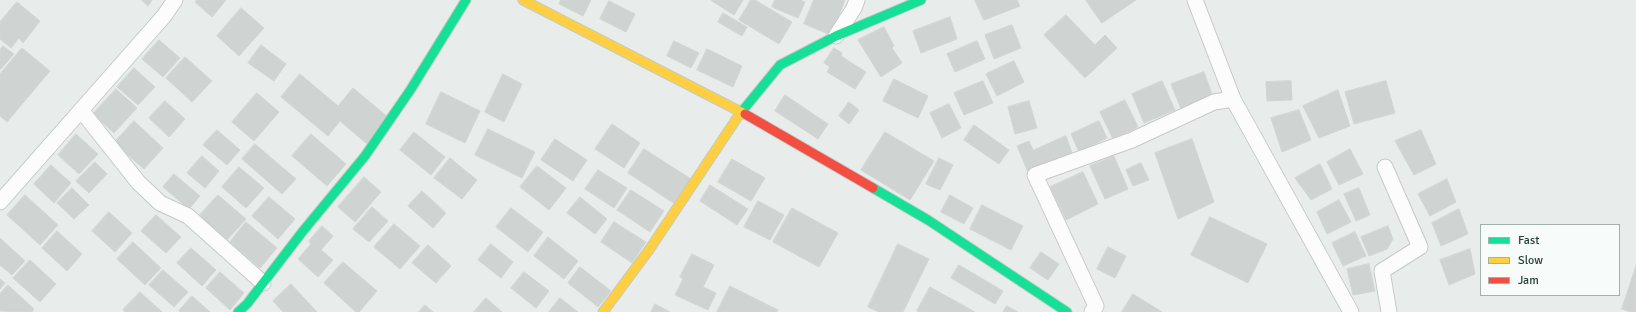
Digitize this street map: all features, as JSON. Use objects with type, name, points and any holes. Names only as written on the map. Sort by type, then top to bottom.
[{"type":"street","points":[[0,202],[164,16],[175,0]]},
{"type":"street","points":[[238,312],[247,304],[303,231],[365,156],[411,89],[466,0]]},
{"type":"street","points":[[523,0],[741,111],[928,220],[1067,312]]},
{"type":"street","points":[[836,36],[854,8],[857,0]]},
{"type":"street","points":[[603,312],[649,250],[741,111],[780,65],[836,36],[921,0]]},
{"type":"street","points":[[1195,0],[1233,99],[1351,312]]},
{"type":"street","points":[[1092,312],[1096,306],[1035,175],[1132,140],[1214,102],[1233,99]]},
{"type":"street","points":[[81,110],[138,182],[160,203],[188,216],[263,283]]},
{"type":"street","points":[[1385,167],[1420,247],[1382,271],[1389,312]]},
{"type":"building","points":[[142,0],[152,0],[148,6]]},
{"type":"building","points":[[197,0],[226,0],[212,17],[195,2]]},
{"type":"building","points":[[561,0],[591,0],[583,16],[559,4]]},
{"type":"building","points":[[712,0],[743,0],[734,15]]},
{"type":"building","points":[[751,0],[755,0],[792,22],[779,44],[739,20]]},
{"type":"building","points":[[775,0],[800,0],[805,2],[798,18],[772,7]]},
{"type":"building","points":[[814,0],[845,0],[831,35],[804,24]]},
{"type":"building","points":[[975,0],[1017,0],[1020,6],[984,20]]},
{"type":"building","points":[[1086,0],[1136,0],[1102,23]]},
{"type":"building","points":[[609,1],[635,14],[626,32],[600,19]]},
{"type":"building","points":[[17,2],[40,21],[23,43],[19,38],[11,48],[0,39],[0,22]]},
{"type":"building","points":[[241,8],[264,28],[239,56],[217,36]]},
{"type":"building","points":[[723,13],[747,27],[742,36],[718,22]]},
{"type":"building","points":[[1066,15],[1095,45],[1105,35],[1117,48],[1085,78],[1044,35]]},
{"type":"building","points":[[950,17],[957,39],[921,53],[913,31]]},
{"type":"building","points":[[1012,25],[1021,48],[994,59],[985,35]]},
{"type":"building","points":[[884,27],[894,46],[892,48],[902,63],[881,77],[858,40]]},
{"type":"building","points":[[159,40],[180,58],[163,77],[142,59]]},
{"type":"building","points":[[674,41],[699,53],[691,68],[667,56]]},
{"type":"building","points":[[977,41],[985,59],[955,72],[947,54]]},
{"type":"building","points":[[261,45],[286,64],[274,81],[248,63]]},
{"type":"building","points":[[3,46],[14,54],[0,70],[0,50]]},
{"type":"building","points":[[22,48],[50,71],[7,122],[0,116],[0,74]]},
{"type":"building","points":[[834,48],[842,53],[841,56],[866,72],[855,89],[827,72],[830,67],[824,63]]},
{"type":"building","points":[[707,49],[742,66],[733,87],[697,70]]},
{"type":"building","points":[[185,57],[212,81],[192,102],[166,78]]},
{"type":"building","points":[[1014,61],[1024,82],[997,96],[986,74]]},
{"type":"building","points":[[134,68],[155,87],[138,105],[117,87]]},
{"type":"building","points":[[1204,72],[1213,97],[1181,109],[1171,84]]},
{"type":"building","points":[[300,74],[338,106],[353,88],[389,118],[367,144],[340,121],[328,136],[281,97]]},
{"type":"building","points":[[503,74],[522,84],[504,122],[485,112]]},
{"type":"building","points":[[894,79],[928,96],[918,118],[883,101]]},
{"type":"building","points":[[983,81],[993,103],[964,115],[954,93]]},
{"type":"building","points":[[1162,81],[1175,110],[1144,123],[1132,94]]},
{"type":"building","points":[[1291,81],[1292,100],[1267,101],[1266,82]]},
{"type":"building","points":[[1386,81],[1395,113],[1354,124],[1345,92]]},
{"type":"building","points":[[116,89],[137,108],[114,133],[93,114]]},
{"type":"building","points":[[1338,90],[1350,126],[1319,138],[1303,106]]},
{"type":"building","points":[[441,92],[480,111],[465,143],[426,124]]},
{"type":"building","points":[[257,93],[279,112],[254,141],[232,122]]},
{"type":"building","points":[[785,95],[828,124],[818,139],[775,111]]},
{"type":"building","points":[[1125,100],[1138,127],[1113,139],[1100,112]]},
{"type":"building","points":[[165,101],[185,119],[169,137],[149,118]]},
{"type":"building","points":[[1029,101],[1037,128],[1015,134],[1008,107]]},
{"type":"building","points":[[849,102],[859,110],[849,124],[839,116]]},
{"type":"building","points":[[949,104],[961,128],[942,138],[930,113]]},
{"type":"building","points":[[1299,110],[1311,140],[1282,152],[1271,118]]},
{"type":"building","points":[[134,121],[163,148],[144,169],[114,143]]},
{"type":"building","points":[[1099,121],[1107,138],[1079,152],[1071,134]]},
{"type":"building","points":[[612,124],[640,143],[624,168],[595,149]]},
{"type":"building","points":[[974,125],[1009,150],[999,164],[964,140]]},
{"type":"building","points":[[488,129],[535,152],[522,178],[475,155]]},
{"type":"building","points":[[217,130],[240,150],[227,165],[203,145]]},
{"type":"building","points":[[1421,130],[1436,164],[1414,175],[1395,141]]},
{"type":"building","points":[[414,132],[445,157],[431,175],[400,150]]},
{"type":"building","points":[[885,132],[934,161],[910,200],[861,170]]},
{"type":"building","points":[[76,134],[98,154],[79,174],[58,155]]},
{"type":"building","points":[[311,134],[346,164],[327,186],[292,156]]},
{"type":"building","points":[[1066,136],[1072,153],[1028,172],[1017,146],[1029,141],[1033,150]]},
{"type":"building","points":[[555,139],[587,160],[573,181],[541,160]]},
{"type":"building","points":[[1192,139],[1214,202],[1178,219],[1155,153]]},
{"type":"building","points":[[255,144],[296,179],[282,194],[242,159]]},
{"type":"building","points":[[644,149],[691,179],[675,204],[628,173]]},
{"type":"building","points":[[1350,149],[1363,174],[1339,185],[1327,162]]},
{"type":"building","points":[[202,156],[219,171],[205,188],[187,173]]},
{"type":"building","points":[[1114,156],[1128,189],[1105,199],[1090,166]]},
{"type":"building","points":[[450,158],[477,180],[462,199],[434,178]]},
{"type":"building","points":[[939,158],[953,165],[940,190],[926,184]]},
{"type":"building","points":[[732,159],[765,178],[751,201],[718,182]]},
{"type":"building","points":[[95,162],[107,174],[89,193],[76,181]]},
{"type":"building","points":[[1141,163],[1149,180],[1133,186],[1126,170]]},
{"type":"building","points":[[1320,164],[1332,189],[1311,200],[1295,178]]},
{"type":"building","points":[[51,165],[71,183],[54,203],[34,184]]},
{"type":"building","points":[[537,166],[566,188],[549,210],[520,187]]},
{"type":"building","points":[[239,167],[264,188],[246,208],[222,187]]},
{"type":"building","points":[[598,170],[627,188],[614,208],[585,189]]},
{"type":"building","points":[[1083,172],[1098,204],[1066,220],[1050,187]]},
{"type":"building","points":[[174,174],[200,196],[189,209],[163,187]]},
{"type":"building","points":[[364,177],[381,192],[355,222],[338,207]]},
{"type":"building","points":[[1447,179],[1456,202],[1430,216],[1418,194]]},
{"type":"building","points":[[710,185],[748,209],[737,225],[700,201]]},
{"type":"building","points":[[72,188],[89,205],[74,219],[57,203]]},
{"type":"building","points":[[1359,188],[1370,215],[1356,221],[1344,194]]},
{"type":"building","points":[[631,190],[664,211],[650,232],[617,210]]},
{"type":"building","points":[[422,191],[446,213],[433,228],[408,206]]},
{"type":"building","points":[[25,195],[58,225],[40,245],[7,215]]},
{"type":"building","points":[[218,195],[246,219],[227,240],[199,216]]},
{"type":"building","points":[[950,195],[973,208],[964,224],[941,212]]},
{"type":"building","points":[[269,197],[295,219],[278,239],[252,216]]},
{"type":"building","points":[[580,197],[607,219],[595,234],[567,213]]},
{"type":"building","points":[[1339,200],[1351,222],[1327,234],[1317,212]]},
{"type":"building","points":[[758,201],[784,215],[770,240],[744,227]]},
{"type":"building","points":[[982,205],[1023,226],[1011,250],[970,229]]},
{"type":"building","points":[[372,207],[388,221],[369,242],[353,229]]},
{"type":"building","points":[[511,208],[543,232],[528,252],[496,227]]},
{"type":"building","points":[[792,208],[838,233],[819,267],[773,242]]},
{"type":"building","points":[[1459,209],[1468,234],[1441,246],[1432,223]]},
{"type":"building","points":[[109,212],[132,233],[115,252],[92,231]]},
{"type":"building","points":[[156,215],[181,237],[166,253],[141,231]]},
{"type":"building","points":[[1210,217],[1267,244],[1248,283],[1191,255]]},
{"type":"building","points":[[246,222],[277,248],[260,268],[230,242]]},
{"type":"building","points":[[614,222],[646,242],[632,263],[601,242]]},
{"type":"building","points":[[394,224],[420,246],[400,269],[374,247]]},
{"type":"building","points":[[322,226],[333,236],[321,250],[333,260],[318,277],[298,259],[311,244],[309,241]]},
{"type":"building","points":[[1388,226],[1393,239],[1387,249],[1369,256],[1361,237]]},
{"type":"building","points":[[57,231],[82,254],[67,271],[42,248]]},
{"type":"building","points":[[1355,232],[1366,256],[1343,266],[1332,243]]},
{"type":"building","points":[[548,237],[578,261],[564,279],[534,256]]},
{"type":"building","points":[[0,238],[25,261],[12,275],[0,265]]},
{"type":"building","points":[[133,242],[161,268],[145,285],[117,259]]},
{"type":"building","points":[[491,244],[513,262],[501,278],[478,260]]},
{"type":"building","points":[[898,244],[929,259],[903,312],[879,312],[868,307]]},
{"type":"building","points":[[428,245],[451,266],[436,283],[412,263]]},
{"type":"building","points":[[1108,247],[1126,256],[1115,278],[1097,269]]},
{"type":"building","points":[[191,248],[216,270],[202,286],[177,263]]},
{"type":"building","points":[[1470,249],[1475,274],[1449,285],[1440,260]]},
{"type":"building","points":[[1041,252],[1059,264],[1048,280],[1030,268]]},
{"type":"building","points":[[692,254],[714,265],[703,287],[716,293],[708,310],[675,295],[683,279],[680,277]]},
{"type":"building","points":[[30,260],[56,284],[40,302],[13,278]]},
{"type":"building","points":[[343,262],[377,291],[359,312],[356,312],[324,283]]},
{"type":"building","points":[[1369,264],[1375,291],[1353,295],[1347,269]]},
{"type":"building","points":[[959,265],[1003,291],[995,304],[951,278]]},
{"type":"building","points":[[1636,266],[1636,312],[1631,312],[1622,309]]},
{"type":"building","points":[[580,267],[611,291],[598,307],[568,283]]},
{"type":"building","points":[[163,270],[188,292],[174,307],[149,285]]},
{"type":"building","points":[[220,272],[244,293],[230,310],[206,288]]},
{"type":"building","points":[[524,272],[549,291],[536,308],[511,288]]},
{"type":"building","points":[[0,279],[5,283],[0,289]]},
{"type":"building","points":[[291,284],[317,312],[283,312],[273,301]]},
{"type":"building","points":[[8,285],[34,309],[32,312],[0,311],[0,294]]},
{"type":"building","points":[[730,286],[778,310],[777,312],[717,312]]},
{"type":"building","points":[[930,287],[975,312],[917,311]]},
{"type":"building","points":[[140,292],[162,312],[125,312],[123,310]]},
{"type":"building","points":[[1133,294],[1162,312],[1122,312]]},
{"type":"building","points":[[192,296],[210,312],[180,312],[179,311]]},
{"type":"building","points":[[486,298],[502,312],[474,312]]},
{"type":"building","points":[[560,298],[578,312],[549,312]]},
{"type":"building","points":[[655,304],[670,312],[651,312]]},
{"type":"building","points":[[425,305],[433,312],[419,312]]},
{"type":"building","points":[[1007,306],[1018,312],[1003,312]]},
{"type":"traffic: fast","points":[[238,312],[247,304],[303,231],[365,156],[411,89],[466,0]]},
{"type":"traffic: fast","points":[[739,115],[780,65],[836,36],[921,0]]},
{"type":"traffic: fast","points":[[873,188],[928,220],[1067,312]]},
{"type":"traffic: slow","points":[[523,0],[745,114]]},
{"type":"traffic: slow","points":[[603,312],[649,250],[739,115]]},
{"type":"traffic: jam","points":[[745,114],[873,188]]}]
